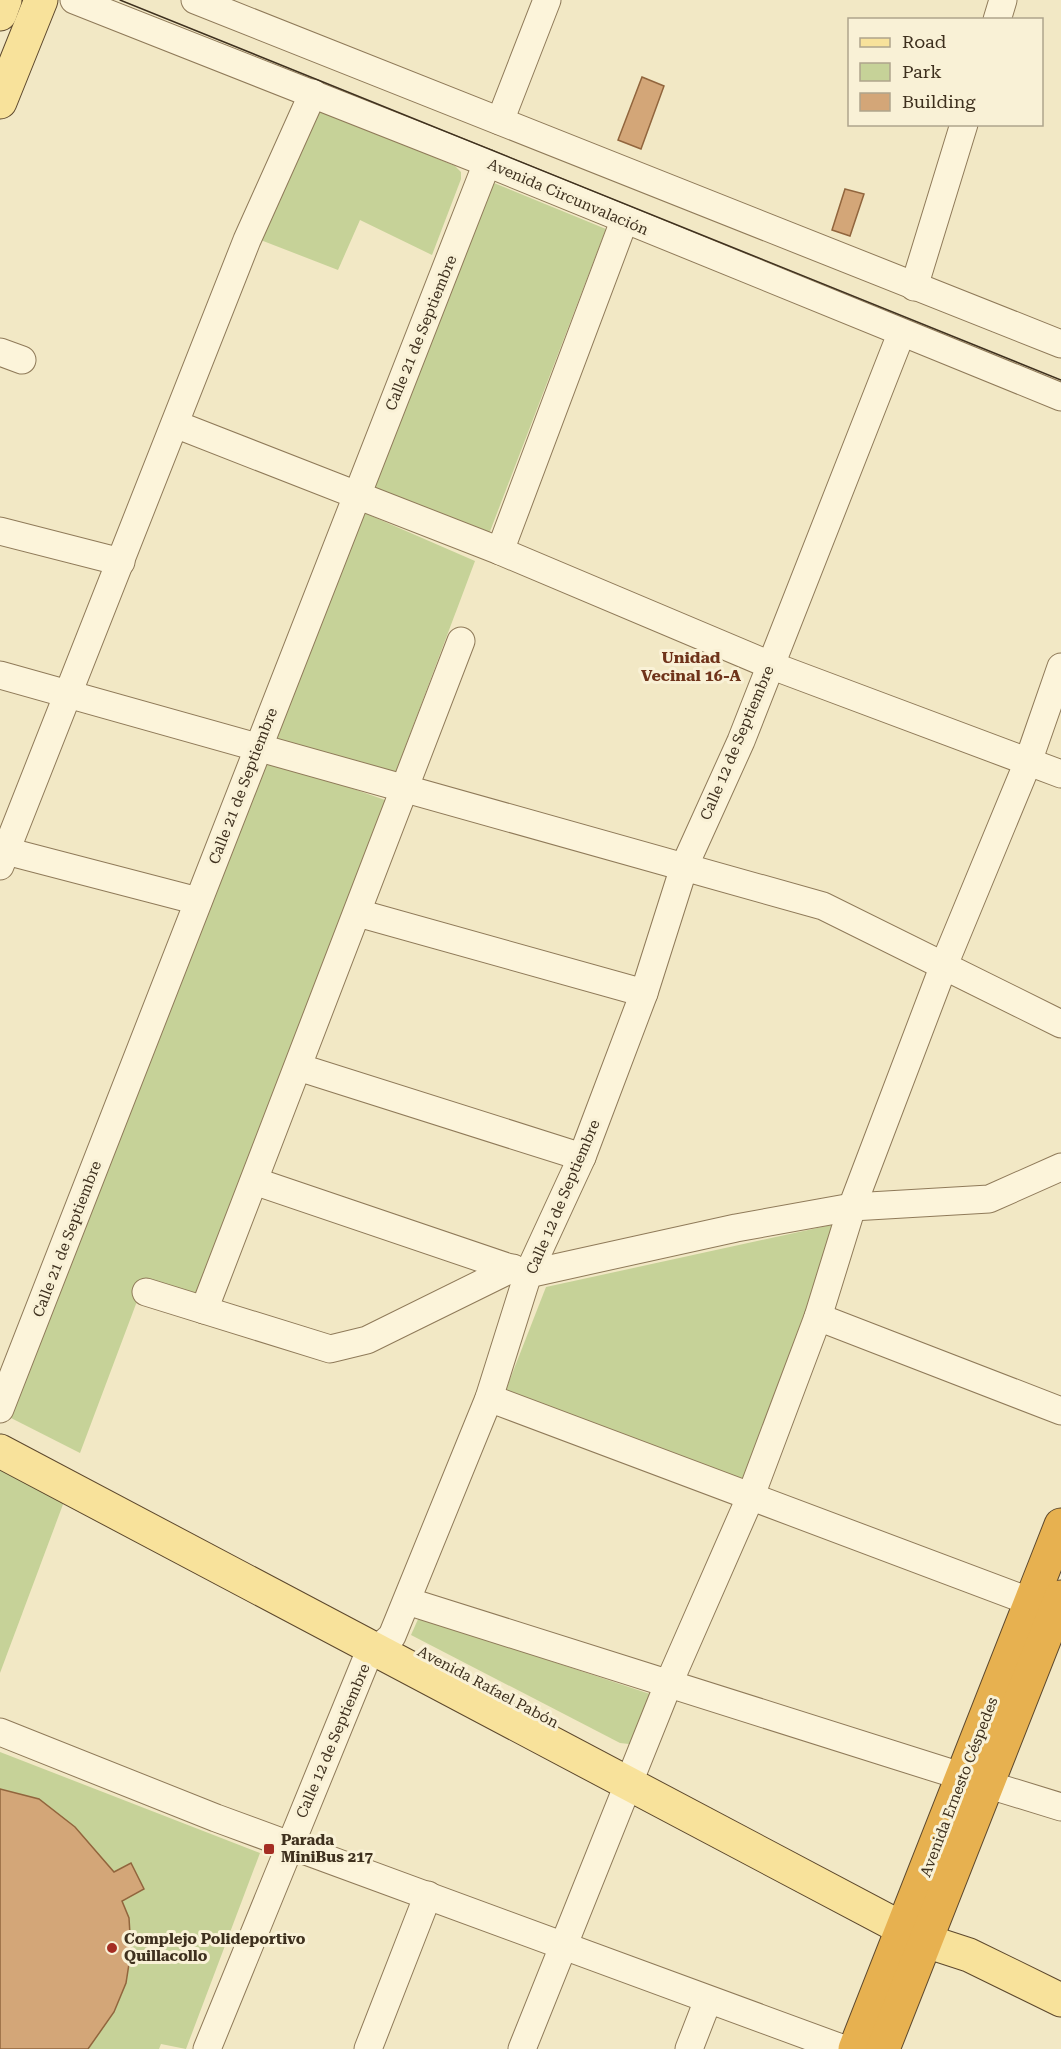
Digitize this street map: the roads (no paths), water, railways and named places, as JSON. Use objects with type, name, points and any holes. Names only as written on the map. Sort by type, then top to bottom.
[{"type":"highway","name":"Avenida Ernesto Céspedes","points":[[855,2049],[917,1927],[975,1781],[1052,1606],[1061,1525]]},
{"type":"highway","name":"Avenida Ernesto Céspedes","points":[[883,2049],[917,1927]]},
{"type":"main road","points":[[0,14],[5,0]]},
{"type":"main road","points":[[0,102],[41,0]]},
{"type":"main road","name":"Avenida Rafael Pabón","points":[[0,1429],[384,1643],[969,1955],[1061,2000]]},
{"type":"main road","name":"Avenida Rafael Pabón","points":[[0,1451],[384,1643]]},
{"type":"street","name":"Avenida Circunvalación","points":[[74,0],[313,93],[901,334],[1061,397]]},
{"type":"street","points":[[195,0],[1061,344]]},
{"type":"street","points":[[500,121],[547,0]]},
{"type":"street","points":[[998,18],[1003,0]]},
{"type":"street","points":[[198,901],[3,859],[70,694],[247,240],[313,93]]},
{"type":"street","points":[[914,287],[963,126]]},
{"type":"street","name":"Calle 21 de Septiembre","points":[[0,1409],[487,163]]},
{"type":"street","points":[[500,551],[624,221]]},
{"type":"street","name":"Calle 12 de Septiembre","points":[[207,2049],[366,1660],[384,1643],[407,1601],[489,1398],[521,1271],[582,1157],[644,993],[684,867],[741,741],[901,334]]},
{"type":"street","points":[[175,424],[500,551],[770,664],[1061,774]]},
{"type":"street","points":[[0,531],[121,562]]},
{"type":"street","points":[[204,1310],[461,641]]},
{"type":"street","points":[[522,2049],[562,1944],[668,1685],[750,1498],[818,1317],[852,1207],[944,965],[1029,762],[1061,667]]},
{"type":"street","points":[[0,675],[824,906],[1061,1023]]},
{"type":"street","points":[[358,913],[644,993]]},
{"type":"street","points":[[298,1067],[582,1157]]},
{"type":"street","points":[[146,1292],[330,1349],[367,1341],[521,1271],[852,1207],[989,1199],[1061,1167]]},
{"type":"street","points":[[254,1181],[521,1271]]},
{"type":"street","points":[[818,1317],[1061,1411]]},
{"type":"street","points":[[489,1398],[750,1498],[1052,1606]]},
{"type":"street","points":[[407,1601],[1061,1807]]},
{"type":"street","points":[[0,1732],[216,1818],[844,2049]]},
{"type":"street","points":[[368,2049],[428,1895]]},
{"type":"street","points":[[689,2049],[708,2000]]},
{"type":"tram line","points":[[120,0],[1061,380]]},
{"type":"place","name":"Parada MiniBus 217","points":[[269,1849]]},
{"type":"place","name":"Complejo Polideportivo Quillacollo","points":[[112,1948]]},
{"type":"district","name":"Unidad Vecinal 16-A","points":[[691,666]]}]
